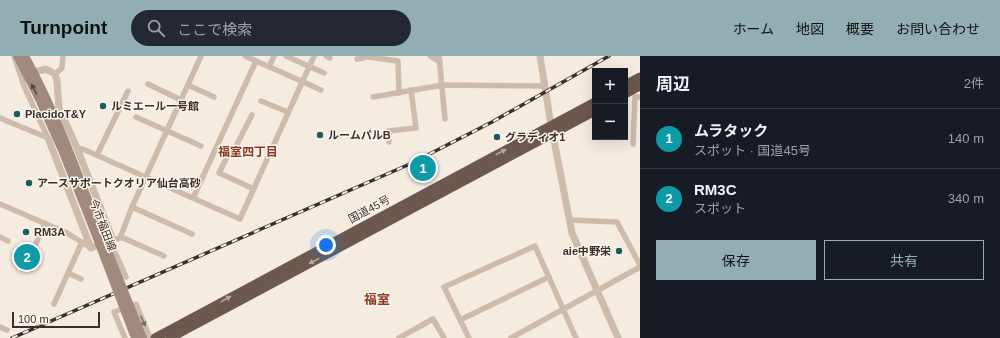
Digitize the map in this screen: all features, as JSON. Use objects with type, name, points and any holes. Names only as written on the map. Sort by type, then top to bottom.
[{"type":"highway","points":[[628,83],[640,77]]},
{"type":"highway","points":[[628,92],[640,86]]},
{"type":"highway","name":"国道45号","points":[[170,338],[445,190],[552,129],[592,104]]},
{"type":"highway","name":"国道45号","points":[[155,338],[552,129],[592,112]]},
{"type":"main road","name":"今市福田線","points":[[15,56],[40,101],[143,338]]},
{"type":"main road","name":"今市福田線","points":[[25,56],[48,101],[66,143],[135,338]]},
{"type":"street","points":[[15,56],[24,86],[48,138],[91,248]]},
{"type":"street","points":[[55,74],[62,68],[63,56]]},
{"type":"street","points":[[121,237],[132,207],[202,56]]},
{"type":"street","points":[[245,56],[321,90]]},
{"type":"street","points":[[269,67],[274,56]]},
{"type":"street","points":[[286,56],[324,73]]},
{"type":"street","points":[[77,148],[97,155],[240,219],[314,56]]},
{"type":"street","points":[[357,59],[368,56],[398,61],[399,93]]},
{"type":"street","points":[[430,56],[440,59],[445,119]]},
{"type":"street","points":[[540,56],[572,233],[618,338]]},
{"type":"street","points":[[193,198],[256,61]]},
{"type":"street","points":[[34,72],[46,69],[55,74],[60,108],[77,148],[126,277]]},
{"type":"street","points":[[148,84],[181,100]]},
{"type":"street","points":[[188,85],[214,97]]},
{"type":"street","points":[[373,97],[443,85],[545,86]]},
{"type":"street","points":[[389,142],[388,131],[416,128],[411,90]]},
{"type":"street","points":[[97,155],[128,91]]},
{"type":"street","points":[[634,144],[635,97],[640,97]]},
{"type":"street","points":[[261,101],[288,112]]},
{"type":"street","points":[[252,115],[235,148],[227,157],[219,173],[254,189]]},
{"type":"street","points":[[136,117],[201,146]]},
{"type":"street","points":[[0,118],[48,138]]},
{"type":"street","points":[[0,204],[67,233],[91,248]]},
{"type":"street","points":[[132,207],[192,234]]},
{"type":"street","points":[[511,338],[640,266],[616,222],[569,220]]},
{"type":"street","points":[[35,246],[45,223]]},
{"type":"street","points":[[0,237],[8,240]]},
{"type":"street","points":[[91,248],[121,237],[164,256]]},
{"type":"street","points":[[54,304],[82,242]]},
{"type":"street","points":[[469,338],[444,287],[535,246],[576,338]]},
{"type":"street","points":[[68,273],[81,280]]},
{"type":"street","points":[[460,320],[548,277]]},
{"type":"street","points":[[125,338],[114,312],[136,304],[150,338]]},
{"type":"street","points":[[399,338],[433,319],[444,338]]},
{"type":"street","points":[[0,327],[7,330]]},
{"type":"railway","points":[[12,338],[410,164],[492,122],[609,56]]},
{"type":"place","name":"ルミエール一号館","points":[[103,106]]},
{"type":"place","name":"PlacidoT&Y","points":[[17,114]]},
{"type":"place","name":"ルームパルB","points":[[320,135]]},
{"type":"place","name":"グラディオ1","points":[[497,137]]},
{"type":"place","name":"ムラタック","points":[[423,168]]},
{"type":"place","name":"アースサポートクオリア仙台高砂","points":[[29,183]]},
{"type":"place","name":"RM3A","points":[[26,232]]},
{"type":"place","name":"aie中野栄","points":[[619,251]]},
{"type":"place","name":"RM3C","points":[[27,257]]},
{"type":"district","name":"福室四丁目","points":[[248,152]]},
{"type":"district","name":"福室","points":[[377,299]]}]
